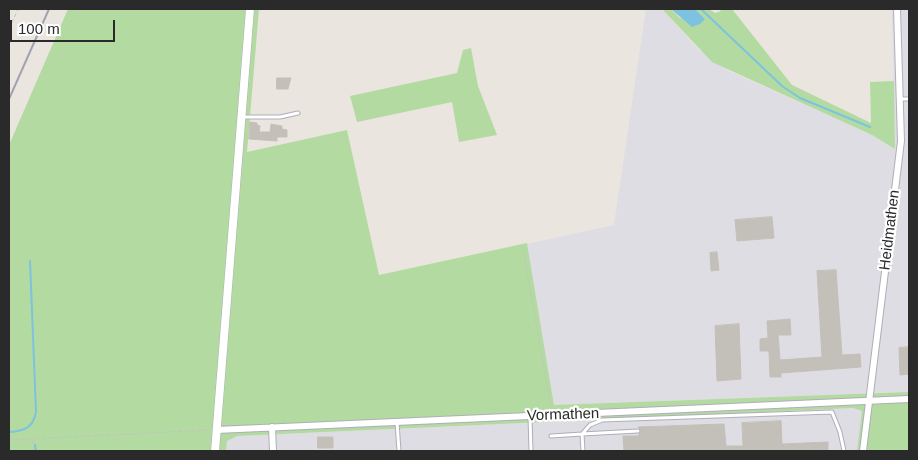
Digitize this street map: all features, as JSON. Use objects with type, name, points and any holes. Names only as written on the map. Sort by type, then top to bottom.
[{"type":"street","points":[[215,451],[250,9]]},
{"type":"street","name":"Heidmathen","points":[[863,451],[900,150],[897,9]]},
{"type":"street","name":"Vormathen","points":[[216,430],[909,400]]},
{"type":"street","points":[[272,428],[273,451]]},
{"type":"lane","points":[[900,99],[909,99]]},
{"type":"lane","points":[[241,117],[280,117],[298,113]]},
{"type":"lane","points":[[583,451],[582,434],[590,425],[602,420],[832,412],[840,432],[844,451]]},
{"type":"lane","points":[[530,416],[531,451]]},
{"type":"lane","points":[[397,421],[399,451]]},
{"type":"lane","points":[[551,436],[638,432]]},
{"type":"path","points":[[9,30],[18,9]]},
{"type":"path","points":[[523,249],[553,415]]},
{"type":"path","points":[[9,440],[216,430]]},
{"type":"path","points":[[33,439],[34,451]]},
{"type":"shaded area","points":[[646,9],[662,9],[699,50],[727,70],[872,135],[895,148],[892,9],[909,9],[909,392],[554,405],[527,244],[614,225]]},
{"type":"shaded area","points":[[853,408],[862,411],[857,451],[226,451],[227,441],[237,436]]},
{"type":"green space","points":[[68,9],[259,9],[247,152],[347,130],[379,275],[527,243],[554,405],[909,392],[909,451],[857,451],[862,411],[853,408],[237,436],[227,441],[226,451],[9,451],[9,145]]},
{"type":"green space","points":[[662,9],[671,9],[680,18],[705,19],[695,9],[709,9],[715,13],[721,11],[719,9],[732,9],[792,85],[871,123],[870,82],[894,81],[895,149],[872,135],[712,62]]},
{"type":"green space","points":[[471,48],[478,86],[497,135],[459,142],[452,102],[357,122],[350,96],[457,73],[463,50]]},
{"type":"water","points":[[671,9],[695,9],[705,19],[700,24],[692,27]]},
{"type":"building","points":[[277,78],[291,78],[288,89],[277,89]]},
{"type":"building","points":[[250,122],[257,123],[260,126],[259,132],[270,132],[271,124],[282,126],[282,129],[287,130],[287,137],[277,137],[277,141],[249,139]]},
{"type":"building","points":[[772,217],[774,238],[737,241],[735,220]]},
{"type":"building","points":[[717,252],[719,270],[711,271],[710,253]]},
{"type":"building","points":[[836,270],[842,355],[860,354],[861,367],[781,373],[781,377],[770,377],[769,351],[760,351],[760,339],[768,338],[767,321],[790,319],[791,335],[778,335],[780,360],[822,357],[817,271]]},
{"type":"building","points":[[739,324],[741,379],[717,381],[715,326]]},
{"type":"building","points":[[909,347],[909,374],[900,375],[899,348]]},
{"type":"building","points":[[781,421],[782,444],[828,442],[828,451],[624,451],[623,436],[638,436],[641,431],[638,427],[724,424],[726,446],[743,446],[742,423]]},
{"type":"building","points":[[318,437],[333,437],[333,448],[318,448]]},
{"type":"waterway","points":[[701,9],[782,86],[800,98],[870,127]]},
{"type":"waterway","points":[[9,432],[27,428],[33,422],[36,412],[30,261]]},
{"type":"waterway","points":[[35,445],[36,451]]},
{"type":"railway","points":[[9,99],[49,9]]}]
